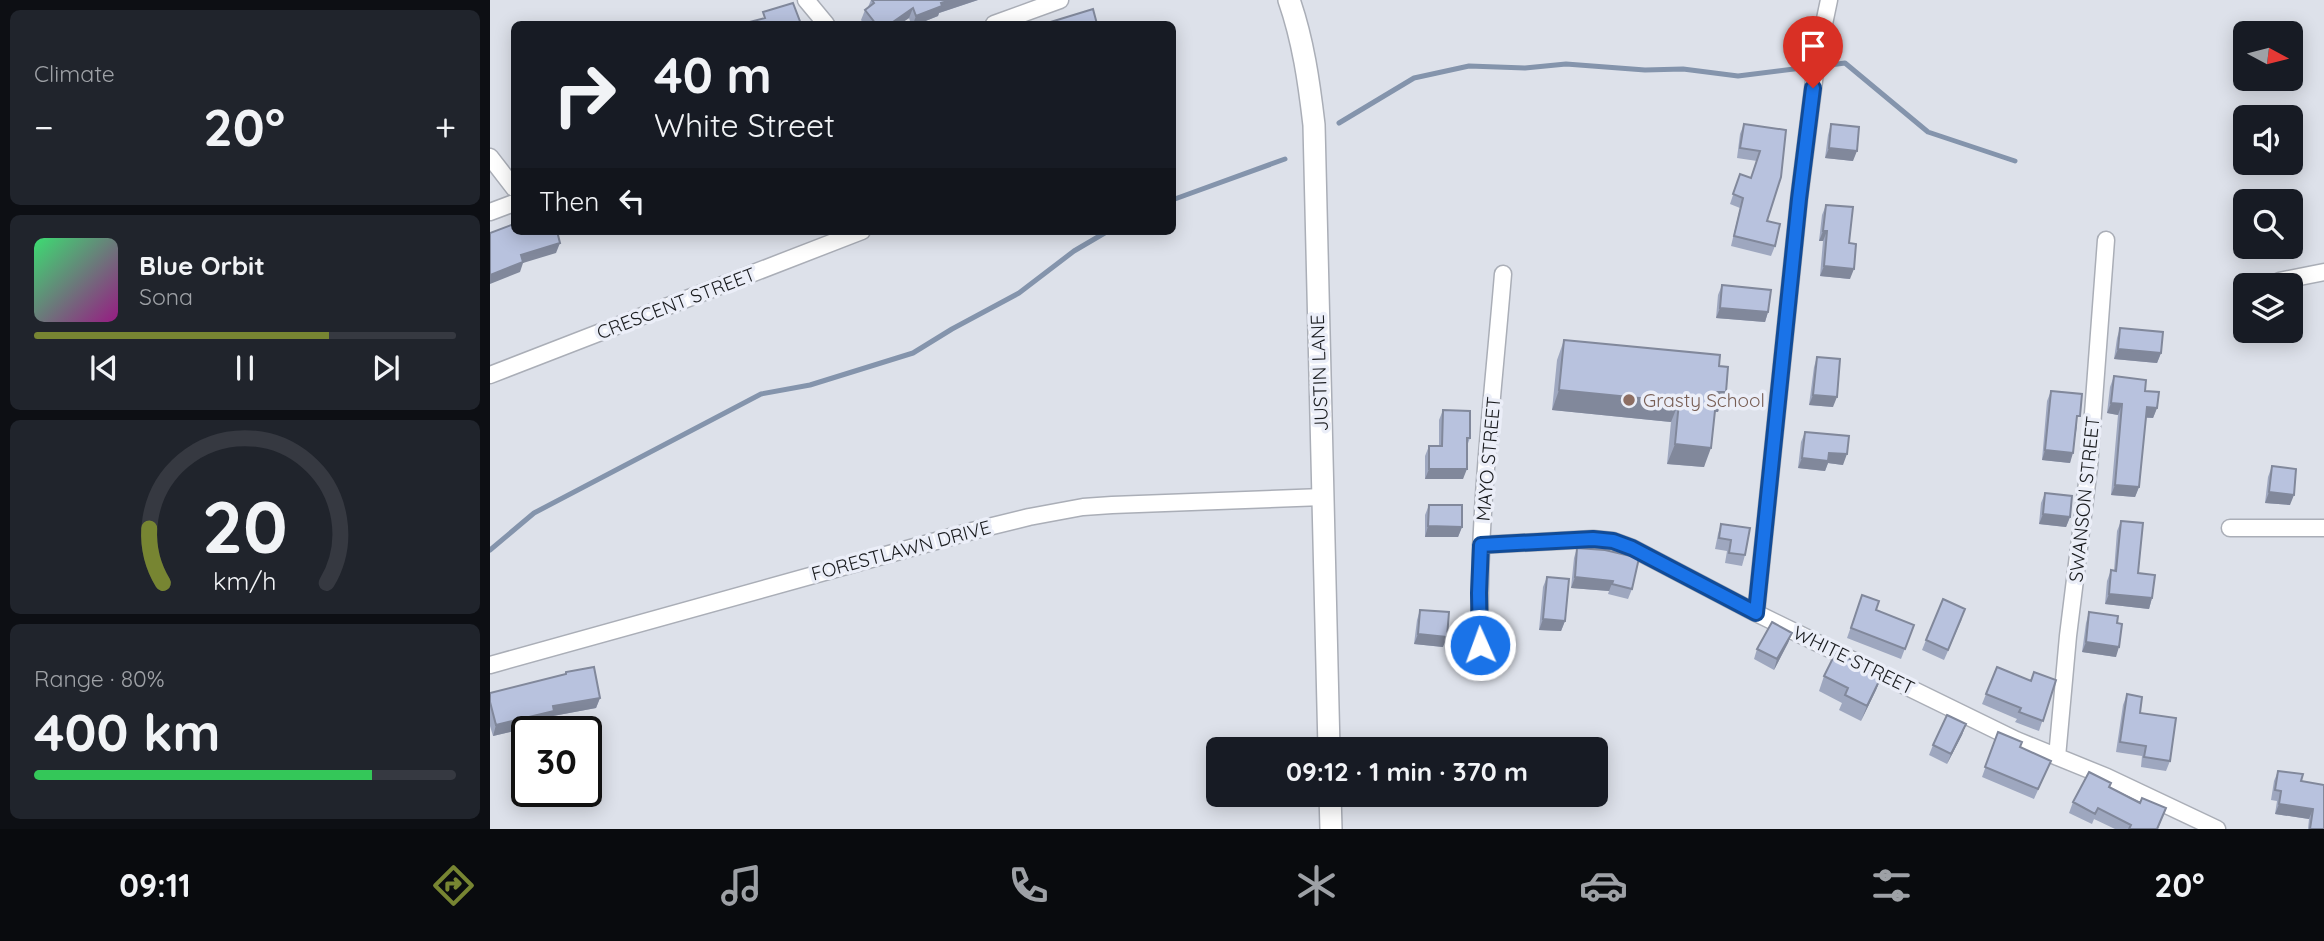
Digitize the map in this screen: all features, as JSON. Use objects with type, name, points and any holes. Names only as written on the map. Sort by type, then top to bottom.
[{"type":"main road","name":"JUSTIN LANE","points":[[1289,0],[1310,87],[1314,125],[1329,737]]},
{"type":"main road","points":[[1330,807],[1331,829]]},
{"type":"street","points":[[806,0],[824,21]]},
{"type":"street","points":[[1002,21],[1060,0]]},
{"type":"street","points":[[1756,613],[1799,199],[1817,57],[1829,0]]},
{"type":"street","points":[[490,157],[511,184]]},
{"type":"street","points":[[490,212],[511,204]]},
{"type":"street","name":"CRESCENT STREET","points":[[490,375],[852,235]]},
{"type":"street","name":"SWANSON STREET","points":[[2057,757],[2068,636],[2089,467],[2106,240]]},
{"type":"street","points":[[2303,276],[2324,272]]},
{"type":"street","name":"MAYO STREET","points":[[1480,645],[1481,545],[1503,274]]},
{"type":"street","name":"FORESTLAWN DRIVE","points":[[490,665],[894,551],[1029,517],[1083,507],[1112,505],[1323,497]]},
{"type":"street","points":[[2230,528],[2324,528]]},
{"type":"street","name":"WHITE STREET","points":[[1481,545],[1593,539],[1613,541],[1632,548],[1756,613],[2016,740],[2107,777],[2217,829]]},
{"type":"building","points":[[872,0],[951,0],[916,16],[913,8],[894,21],[874,21],[865,10],[874,3]]},
{"type":"building","points":[[793,3],[800,21],[754,21],[765,18],[763,12]]},
{"type":"building","points":[[1093,9],[1096,21],[1054,21]]},
{"type":"building","points":[[1744,124],[1786,130],[1781,177],[1767,221],[1780,224],[1775,246],[1734,236],[1743,198],[1733,194],[1740,174],[1751,178],[1760,151],[1740,148]]},
{"type":"building","points":[[1831,124],[1859,127],[1857,151],[1829,148]]},
{"type":"building","points":[[1826,205],[1853,207],[1849,243],[1856,244],[1854,269],[1824,266],[1827,231],[1823,231]]},
{"type":"building","points":[[511,225],[511,235],[558,235],[560,243],[521,255],[523,262],[490,275],[490,233]]},
{"type":"building","points":[[1722,285],[1771,290],[1768,312],[1720,308]]},
{"type":"building","points":[[2120,328],[2163,332],[2161,353],[2118,349]]},
{"type":"building","points":[[1564,340],[1720,355],[1719,366],[1728,367],[1726,392],[1717,392],[1711,448],[1675,444],[1679,402],[1559,390]]},
{"type":"building","points":[[1817,357],[1840,359],[1837,397],[1813,395]]},
{"type":"building","points":[[2114,376],[2146,380],[2145,391],[2159,392],[2157,408],[2147,407],[2139,487],[2115,485],[2122,404],[2111,403]]},
{"type":"building","points":[[2051,391],[2082,394],[2073,453],[2045,450]]},
{"type":"building","points":[[1443,410],[1470,411],[1467,469],[1429,469],[1429,446],[1442,446]]},
{"type":"building","points":[[1805,432],[1849,436],[1847,454],[1829,453],[1828,461],[1802,458]]},
{"type":"building","points":[[2272,466],[2296,469],[2294,495],[2269,492]]},
{"type":"building","points":[[2045,493],[2072,496],[2070,517],[2043,514]]},
{"type":"building","points":[[1429,505],[1462,505],[1462,527],[1428,526]]},
{"type":"building","points":[[2121,521],[2143,523],[2138,573],[2155,575],[2152,598],[2109,594],[2111,570],[2116,571]]},
{"type":"building","points":[[1721,524],[1750,528],[1745,555],[1729,553],[1731,540],[1719,538]]},
{"type":"building","points":[[1577,548],[1605,550],[1639,558],[1632,589],[1612,584],[1613,581],[1575,577]]},
{"type":"building","points":[[1547,577],[1569,579],[1565,621],[1543,619]]},
{"type":"building","points":[[1862,595],[1879,601],[1876,610],[1914,625],[1905,649],[1851,628]]},
{"type":"building","points":[[1943,599],[1965,609],[1948,650],[1926,640]]},
{"type":"building","points":[[1420,610],[1449,612],[1447,637],[1418,634]]},
{"type":"building","points":[[2089,612],[2118,616],[2117,623],[2122,624],[2119,647],[2086,642]]},
{"type":"building","points":[[1772,622],[1792,633],[1777,659],[1757,649]]},
{"type":"building","points":[[1836,652],[1882,675],[1867,706],[1845,695],[1848,688],[1824,676]]},
{"type":"building","points":[[594,667],[600,698],[553,706],[554,711],[533,716],[511,716],[511,721],[496,725],[490,693]]},
{"type":"building","points":[[1997,667],[2031,681],[2034,672],[2056,680],[2043,721],[2019,712],[2021,708],[1986,694]]},
{"type":"building","points":[[2127,694],[2142,697],[2140,713],[2176,718],[2170,761],[2144,757],[2146,746],[2120,742]]},
{"type":"building","points":[[1947,715],[1966,724],[1951,754],[1933,745]]},
{"type":"building","points":[[1998,732],[2022,742],[2020,747],[2051,761],[2038,789],[1985,767]]},
{"type":"building","points":[[2278,771],[2303,774],[2301,781],[2324,785],[2324,829],[2310,829],[2313,809],[2279,804],[2281,791],[2275,790]]},
{"type":"building","points":[[2089,772],[2111,783],[2109,787],[2140,803],[2142,798],[2166,808],[2157,829],[2129,829],[2131,825],[2098,808],[2095,814],[2073,802]]},
{"type":"waterway","points":[[1830,65],[1845,63],[1928,132],[2015,161]]},
{"type":"waterway","points":[[1339,123],[1414,78],[1469,66],[1525,68],[1566,64],[1645,70],[1683,69],[1738,76],[1802,68]]},
{"type":"waterway","points":[[1176,199],[1285,159]]},
{"type":"waterway","points":[[490,550],[534,513],[761,394],[810,385],[913,353],[1019,293],[1074,251],[1101,235]]},
{"type":"place","name":"Grasty School","points":[[1629,400]]},
{"type":"route","points":[[1480,645],[1481,545],[1593,539],[1613,541],[1632,548],[1756,613],[1813,88]]}]
